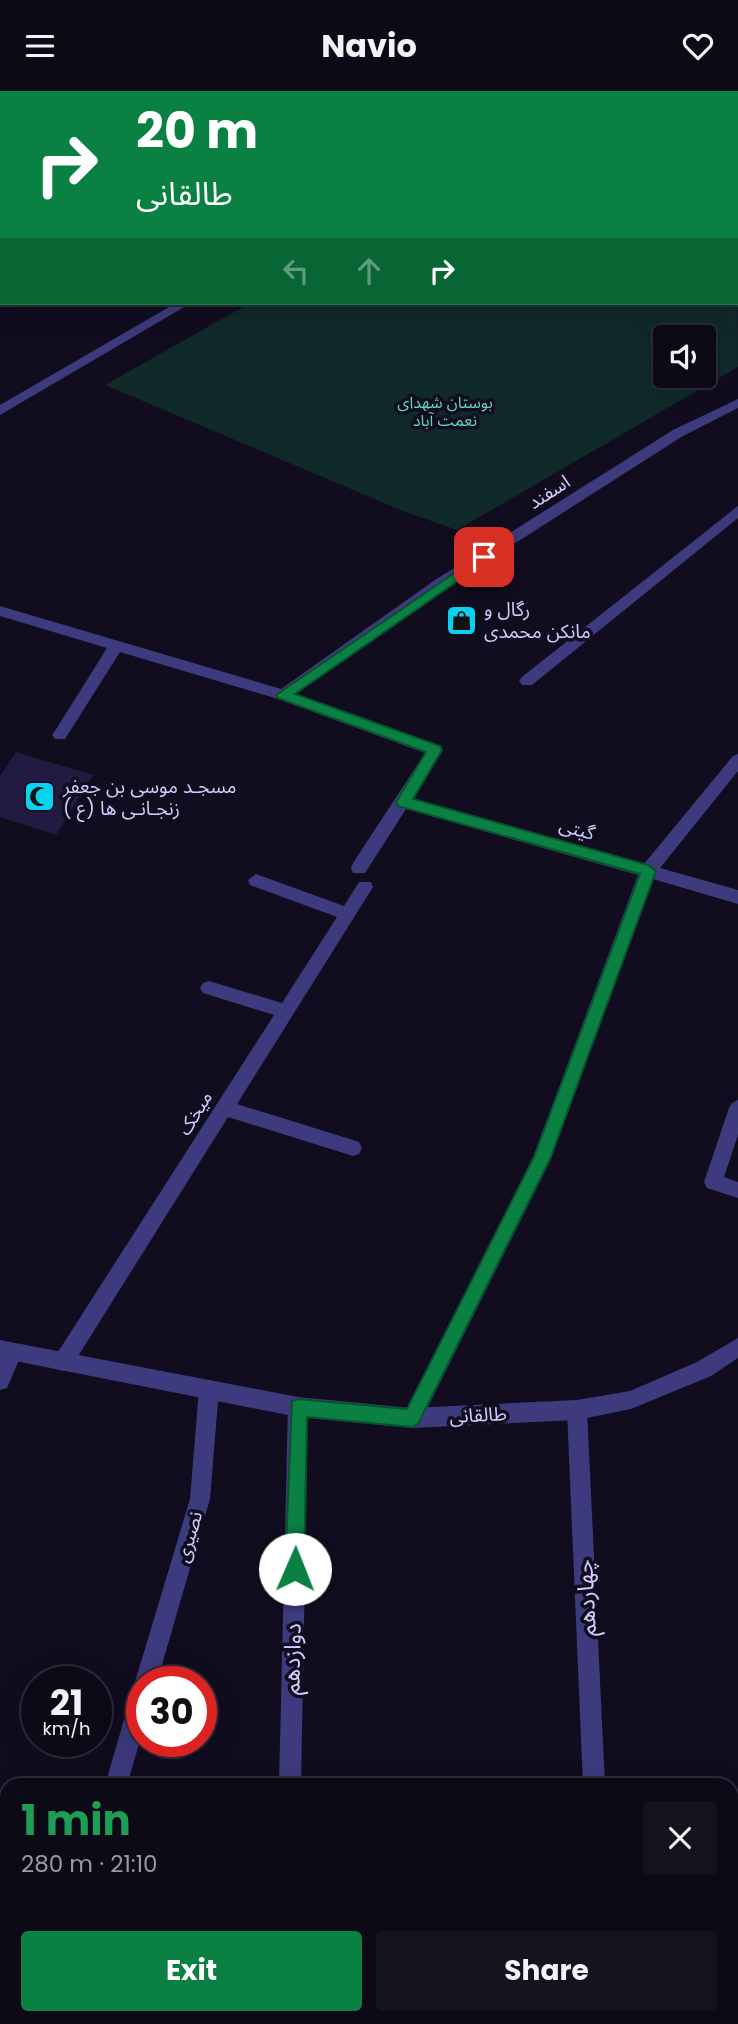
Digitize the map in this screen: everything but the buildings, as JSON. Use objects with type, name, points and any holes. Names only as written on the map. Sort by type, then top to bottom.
[{"type":"street","points":[[0,411],[182,305]]},
{"type":"street","name":"اسفند","points":[[283,695],[440,585],[678,433],[738,403]]},
{"type":"street","points":[[527,681],[738,511]]},
{"type":"street","points":[[0,611],[283,695],[435,750],[359,868]]},
{"type":"street","points":[[60,735],[117,645]]},
{"type":"street","points":[[412,1418],[542,1159],[648,871],[738,760]]},
{"type":"street","name":"گیتی","points":[[404,802],[738,897]]},
{"type":"street","points":[[256,880],[349,914]]},
{"type":"street","name":"میخک","points":[[62,1362],[365,887]]},
{"type":"street","points":[[209,988],[285,1011]]},
{"type":"street","points":[[223,1108],[354,1148]]},
{"type":"street","points":[[738,1108],[713,1182],[738,1190]]},
{"type":"street","name":"طالقانی","points":[[6,1351],[298,1407],[412,1418],[577,1410],[631,1400],[704,1369],[738,1347]]},
{"type":"street","points":[[0,1381],[6,1351]]},
{"type":"street","name":"نصیری","points":[[151,1666],[200,1499],[209,1389]]},
{"type":"street","name":"دوازدهم","points":[[289,1778],[298,1407]]},
{"type":"street","name":"چهاردهم","points":[[577,1410],[594,1778]]},
{"type":"street","points":[[118,1778],[126,1751]]},
{"type":"green space","name":"بوستان شهدای نعمت آباد","points":[[246,305],[738,305],[738,367],[716,380],[716,325],[653,325],[653,388],[702,388],[457,530],[403,511],[105,385]]},
{"type":"place","name":"رگال و مانکن محمدی","points":[[461,620]]},
{"type":"place","name":"مسجـد موسی بن جعفر ( ع) زنجـانـی ها","points":[[40,797]]},
{"type":"route","points":[[295,1569],[298,1407],[412,1418],[542,1159],[648,871],[404,802],[435,750],[283,695],[484,557]]}]
